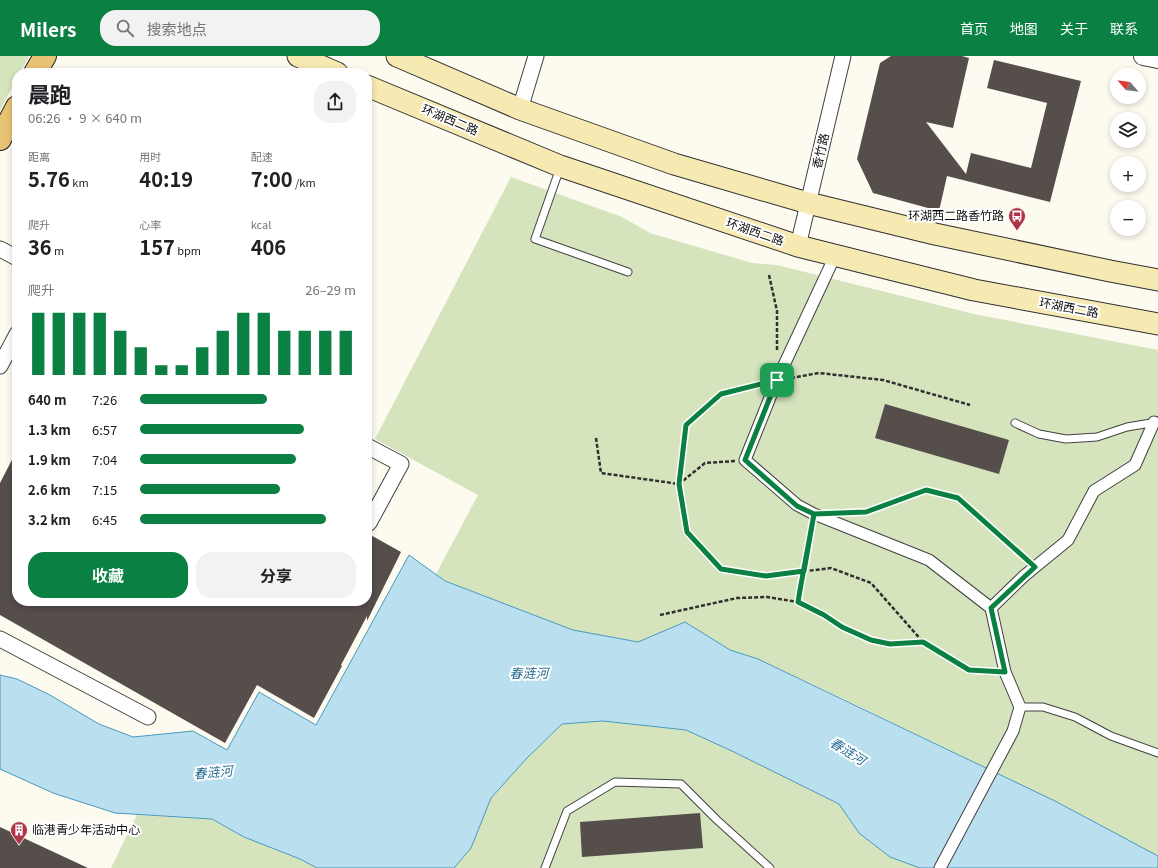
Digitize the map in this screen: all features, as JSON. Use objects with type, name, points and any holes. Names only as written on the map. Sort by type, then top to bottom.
[{"type":"main road","points":[[39,68],[45,56]]},
{"type":"main road","points":[[298,56],[326,68]]},
{"type":"main road","points":[[398,56],[520,109],[674,164],[808,203],[935,234],[1158,280]]},
{"type":"main road","name":"环湖西二路","points":[[372,88],[560,166],[798,246],[974,290],[1158,324]]},
{"type":"main road","points":[[0,139],[12,116]]},
{"type":"street","points":[[520,109],[536,56]]},
{"type":"street","name":"香竹路","points":[[798,246],[844,56]]},
{"type":"street","points":[[1143,56],[1158,59]]},
{"type":"street","points":[[0,249],[12,255]]},
{"type":"street","points":[[835,256],[777,380],[745,460],[797,506],[929,560],[991,608],[1005,672],[1020,707],[1012,731],[940,868]]},
{"type":"street","points":[[0,366],[12,343]]},
{"type":"street","points":[[991,608],[1035,567],[1068,540],[1094,491],[1135,465],[1156,422]]},
{"type":"street","points":[[372,449],[401,464],[372,517]]},
{"type":"street","points":[[0,639],[148,717]]},
{"type":"lane","points":[[560,166],[535,239],[628,272]]},
{"type":"lane","points":[[1015,423],[1038,434],[1066,439],[1097,437],[1127,427],[1156,422]]},
{"type":"lane","points":[[1020,707],[1043,707],[1075,717],[1111,736],[1158,753]]},
{"type":"lane","points":[[545,868],[567,811],[615,782],[680,784],[770,868]]},
{"type":"path","points":[[769,275],[777,311],[777,380]]},
{"type":"path","points":[[970,406],[883,380],[819,373],[777,380],[721,394],[686,425],[679,484],[687,532],[721,569],[766,576],[831,568],[871,583],[923,642],[969,670],[1005,672]]},
{"type":"path","points":[[596,438],[601,473],[679,484],[705,463],[745,460]]},
{"type":"path","points":[[844,513],[866,512],[926,490],[958,498],[1035,567]]},
{"type":"path","points":[[798,602],[814,514]]},
{"type":"path","points":[[660,615],[737,598],[767,597],[798,602],[824,615],[842,627],[871,640],[890,644],[923,642]]},
{"type":"green space","points":[[0,56],[29,56],[23,68],[12,68],[12,87],[0,110]]},
{"type":"green space","points":[[511,177],[622,217],[650,233],[752,263],[777,265],[974,314],[1158,350],[1158,856],[1055,801],[829,692],[758,659],[730,650],[685,622],[638,642],[573,630],[445,581],[436,574],[478,495],[375,439]]},
{"type":"green space","points":[[603,721],[686,730],[734,752],[839,804],[859,833],[890,857],[920,868],[454,868],[471,848],[491,798],[526,759],[562,724]]},
{"type":"green space","points":[[137,815],[212,819],[244,837],[300,859],[317,868],[111,868]]},
{"type":"water","name":"春涟河","points":[[409,555],[445,581],[573,630],[638,642],[685,622],[730,650],[758,659],[1055,801],[1158,856],[1158,868],[920,868],[890,857],[859,833],[839,804],[734,752],[686,730],[603,721],[562,724],[526,759],[491,798],[471,848],[454,868],[317,868],[300,859],[244,837],[212,819],[115,813],[53,793],[0,769],[0,675],[17,679],[50,695],[99,724],[133,737],[193,731],[227,750],[259,692],[316,725]]},
{"type":"building","points":[[891,56],[962,56],[969,58],[953,128],[926,122],[966,174],[971,153],[1031,168],[1047,103],[987,88],[994,60],[1081,81],[1050,202],[947,176],[939,211],[873,193],[857,159],[880,63]]},
{"type":"building","points":[[885,404],[1009,440],[999,474],[875,438]]},
{"type":"building","points":[[12,460],[12,606],[372,606],[372,536],[401,552],[367,621],[367,616],[314,718],[257,685],[225,743],[0,615],[0,483]]},
{"type":"building","points":[[700,813],[703,848],[582,857],[580,822]]},
{"type":"building","name":"临港青少年活动中心","points":[[0,827],[88,868],[0,868]]},
{"type":"place","name":"环湖西二路香竹路","points":[[1017,231]]},
{"type":"place","name":"临港青少年活动中心","points":[[19,845]]},
{"type":"route","points":[[777,380],[721,394],[686,425],[679,484],[687,532],[721,569],[766,576],[804,571],[814,514],[866,512],[926,490],[958,498],[1035,567],[991,608],[1005,672],[969,670],[923,642],[890,644],[871,640],[842,627],[824,615],[798,602],[800,590],[814,514],[797,506],[745,460],[777,380]]}]
